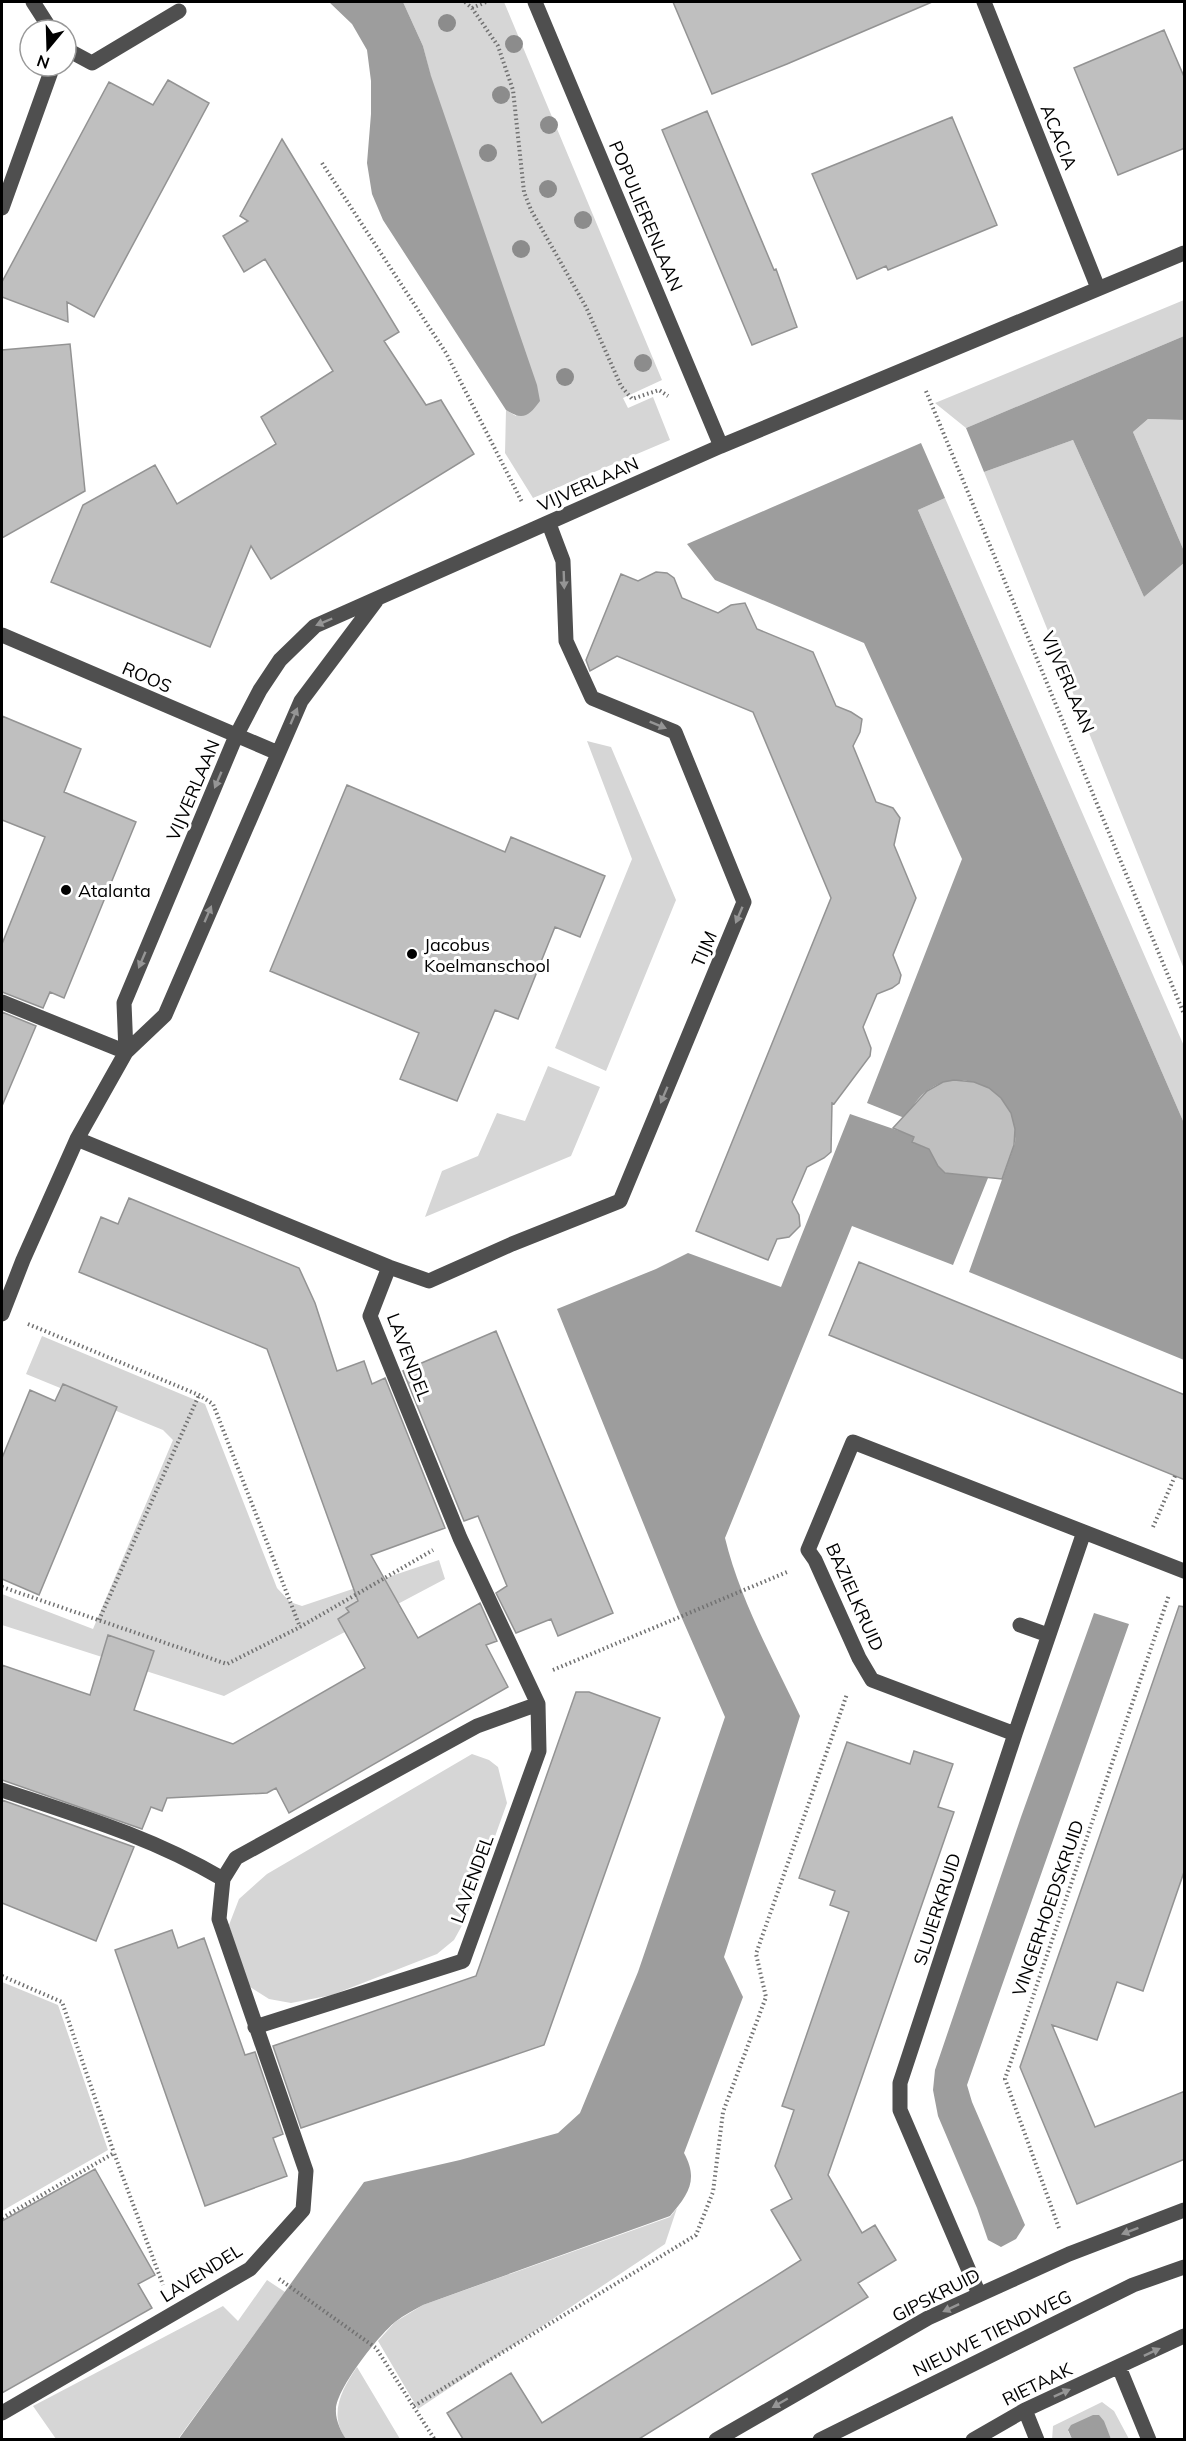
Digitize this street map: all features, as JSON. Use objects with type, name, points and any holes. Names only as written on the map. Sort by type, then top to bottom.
[{"type":"street","points":[[33,2],[43,18]]},
{"type":"street","name":"POPULIERENLAAN","points":[[535,2],[721,446]]},
{"type":"street","name":"ACACIA","points":[[984,2],[1098,288]]},
{"type":"street","points":[[78,55],[92,63],[178,11]]},
{"type":"street","points":[[2,207],[49,78]]},
{"type":"street","name":"VIJVERLAAN","points":[[126,1052],[124,1003],[237,736],[260,690],[280,660],[315,626],[721,446],[1185,253]]},
{"type":"street","name":"TIJM","points":[[389,1267],[429,1281],[512,1244],[620,1201],[744,902],[675,732],[592,699],[566,641],[563,561],[542,526]]},
{"type":"street","name":"VIJVERLAAN","points":[[2,1314],[27,1250],[77,1138],[126,1052],[165,1015],[301,701],[378,599]]},
{"type":"street","name":"ROOS","points":[[2,635],[278,753]]},
{"type":"street","points":[[2,1002],[126,1052]]},
{"type":"street","points":[[77,1138],[389,1267]]},
{"type":"street","name":"LAVENDEL","points":[[255,2027],[463,1961],[539,1751],[538,1704],[460,1538],[370,1316],[389,1267]]},
{"type":"street","name":"BAZIELKRUID","points":[[1015,1734],[872,1680],[815,1560],[808,1550],[853,1442],[1181,1570]]},
{"type":"street","name":"SLUIERKRUID","points":[[979,2295],[900,2110],[900,2084],[1084,1532]]},
{"type":"street","points":[[1020,1625],[1048,1635]]},
{"type":"street","name":"LAVENDEL","points":[[2,2413],[250,2269],[303,2210],[306,2171],[219,1919],[224,1879],[236,1858],[477,1726],[538,1704]]},
{"type":"street","points":[[2,1790],[121,1829],[184,1856],[224,1879]]},
{"type":"street","name":"GIPSKRUID","points":[[716,2439],[928,2318],[1069,2254],[1185,2210]]},
{"type":"street","name":"NIEUWE TIENDWEG","points":[[820,2439],[1133,2285],[1185,2267]]},
{"type":"street","name":"RIETAAK","points":[[973,2439],[1025,2410],[1185,2336]]},
{"type":"street","points":[[1119,2367],[1149,2439]]},
{"type":"street","points":[[1025,2410],[1037,2439]]},
{"type":"path","points":[[465,2],[472,8],[498,46],[513,90],[524,192],[531,210],[586,307],[621,386],[632,399],[659,390],[713,427]]},
{"type":"path","points":[[472,8],[486,2]]},
{"type":"path","points":[[322,163],[446,353],[542,526]]},
{"type":"path","name":"VIJVERLAAN","points":[[915,365],[1185,1014]]},
{"type":"path","points":[[2,1314],[199,1395],[213,1404],[300,1627]]},
{"type":"path","points":[[99,1620],[199,1395]]},
{"type":"path","points":[[1142,1554],[1175,1476]]},
{"type":"path","points":[[2,1587],[227,1664],[300,1627],[434,1550],[460,1538]]},
{"type":"path","points":[[527,1681],[815,1560]]},
{"type":"path","name":"VINGERHOEDSKRUID","points":[[1069,2254],[1005,2079],[1181,1570]]},
{"type":"path","points":[[414,2406],[696,2235],[714,2192],[723,2112],[766,1996],[756,1954],[860,1658]]},
{"type":"path","points":[[2,1976],[62,2002],[114,2153],[167,2295],[176,2313]]},
{"type":"path","points":[[2,2218],[114,2153]]},
{"type":"path","points":[[275,2276],[376,2348],[435,2439]]},
{"type":"shaded area","points":[[329,2],[403,2],[423,46],[431,76],[537,385],[540,401],[525,415],[517,415],[506,410],[383,220],[372,194],[367,163],[371,81],[367,50],[352,24]]},
{"type":"shaded area","points":[[403,2],[504,2],[662,380],[623,398],[628,408],[653,397],[670,440],[533,498],[505,453],[506,410],[516,416],[423,46]]},
{"type":"shaded area","points":[[1184,300],[1184,336],[966,428],[935,403]]},
{"type":"shaded area","points":[[1184,336],[1184,420],[1148,419],[1133,432],[1184,551],[1184,563],[1144,597],[1073,440],[984,472],[966,428]]},
{"type":"shaded area","points":[[1148,419],[1184,420],[1184,551],[1133,432]]},
{"type":"shaded area","points":[[1073,440],[1144,597],[1184,563],[1184,969],[984,472]]},
{"type":"shaded area","points":[[921,443],[945,498],[918,510],[1184,1123],[1184,1360],[969,1272],[1015,1143],[1012,1120],[1003,1102],[989,1089],[971,1082],[952,1081],[934,1086],[918,1099],[907,1119],[867,1103],[962,859],[864,643],[715,580],[687,544]]},
{"type":"shaded area","points":[[945,498],[1184,1046],[1184,1123],[918,510]]},
{"type":"shaded area","points":[[587,741],[611,747],[676,900],[606,1071],[555,1048],[632,859]]},
{"type":"shaded area","points":[[548,1066],[600,1087],[571,1156],[425,1217],[442,1171],[478,1156],[497,1113],[525,1121]]},
{"type":"shaded area","points":[[850,1114],[914,1136],[912,1142],[936,1152],[940,1168],[946,1171],[963,1174],[990,1173],[953,1265],[852,1226],[725,1538],[748,1607],[800,1716],[724,1957],[743,1997],[684,2153],[691,2171],[686,2194],[670,2216],[423,2305],[398,2319],[360,2363],[338,2400],[336,2417],[346,2439],[178,2440],[364,2182],[460,2160],[558,2133],[580,2113],[638,1972],[725,1717],[677,1607],[557,1309],[656,1269],[688,1253],[781,1287]]},
{"type":"shaded area","points":[[42,1336],[205,1404],[277,1588],[290,1602],[302,1606],[439,1560],[445,1579],[224,1696],[2,1625],[2,1594],[93,1629],[173,1440],[163,1430],[26,1374]]},
{"type":"shaded area","points":[[1094,1613],[1129,1624],[967,2085],[972,2102],[1025,2225],[1016,2239],[1001,2247],[988,2240],[938,2116],[933,2090],[935,2070],[1021,1817]]},
{"type":"shaded area","points":[[472,1754],[489,1760],[498,1767],[507,1803],[465,1920],[454,1940],[437,1954],[332,1995],[291,2003],[269,1999],[247,1985],[229,1925],[239,1899],[267,1874]]},
{"type":"shaded area","points":[[2,1982],[58,2005],[108,2150],[2,2211]]},
{"type":"shaded area","points":[[677,2208],[665,2244],[418,2409],[378,2341],[395,2322],[423,2305],[670,2217]]},
{"type":"shaded area","points":[[267,2280],[285,2292],[178,2439],[56,2439],[33,2406],[223,2306],[238,2321]]},
{"type":"shaded area","points":[[357,2367],[400,2439],[346,2439],[338,2420],[339,2402],[346,2384]]},
{"type":"shaded area","points":[[1102,2402],[1114,2411],[1129,2439],[1111,2439],[1103,2421],[1068,2431],[1072,2439],[1052,2440],[1053,2426]]},
{"type":"shaded area","points":[[1093,2415],[1099,2415],[1104,2421],[1111,2439],[1072,2439],[1068,2430],[1071,2425]]},
{"type":"building","points":[[673,2],[932,2],[712,94]]},
{"type":"building","points":[[1164,30],[1185,79],[1185,148],[1118,175],[1074,68]]},
{"type":"building","points":[[168,80],[209,103],[94,317],[67,302],[68,322],[2,297],[2,282],[109,82],[153,105]]},
{"type":"building","points":[[707,111],[774,270],[776,269],[797,327],[752,345],[662,130]]},
{"type":"building","points":[[952,117],[997,225],[888,270],[886,266],[857,279],[812,174]]},
{"type":"building","points":[[282,139],[399,332],[384,341],[426,405],[441,400],[474,454],[271,579],[251,546],[210,647],[51,582],[83,505],[155,465],[177,504],[276,444],[261,417],[333,371],[265,259],[244,272],[223,236],[248,221],[240,216]]},
{"type":"building","points":[[70,344],[85,491],[2,538],[2,350]]},
{"type":"building","points":[[656,572],[667,573],[674,578],[682,598],[718,613],[731,605],[745,603],[757,629],[813,652],[836,706],[862,719],[860,732],[853,746],[876,802],[893,808],[900,818],[894,845],[916,898],[893,955],[901,975],[899,983],[877,994],[863,1027],[871,1048],[870,1056],[834,1104],[832,1103],[831,1152],[807,1167],[792,1202],[799,1215],[800,1226],[789,1237],[777,1239],[768,1260],[696,1231],[831,898],[753,712],[617,656],[590,671],[586,660],[621,574],[638,581]]},
{"type":"building","name":"Atalanta","points":[[2,716],[81,749],[64,792],[136,822],[64,998],[50,992],[43,1008],[2,992],[2,944],[45,837],[2,820]]},
{"type":"building","points":[[347,785],[505,852],[511,837],[605,876],[580,937],[555,927],[518,1019],[495,1010],[457,1101],[400,1079],[419,1033],[270,971]]},
{"type":"building","points":[[2,1012],[36,1026],[2,1106]]},
{"type":"building","points":[[954,1080],[974,1082],[989,1088],[1001,1098],[1011,1113],[1015,1129],[1014,1145],[1002,1179],[945,1173],[938,1166],[929,1149],[912,1142],[914,1137],[893,1128],[927,1091],[943,1082]]},
{"type":"building","points":[[129,1198],[299,1268],[315,1303],[337,1371],[364,1361],[372,1384],[385,1378],[445,1528],[371,1555],[418,1638],[480,1603],[497,1641],[486,1645],[508,1687],[289,1813],[276,1788],[267,1793],[167,1798],[162,1811],[151,1807],[142,1829],[2,1780],[2,1665],[90,1695],[108,1635],[154,1651],[134,1710],[233,1744],[365,1668],[338,1619],[349,1612],[346,1608],[358,1601],[267,1349],[79,1272],[101,1217],[118,1224]]},
{"type":"building","points":[[859,1262],[1185,1395],[1185,1480],[829,1335]]},
{"type":"building","points":[[496,1331],[613,1613],[558,1636],[551,1619],[516,1633],[496,1593],[507,1586],[478,1516],[464,1521],[403,1371]]},
{"type":"building","points":[[63,1384],[117,1407],[39,1595],[2,1579],[2,1458],[30,1390],[55,1401]]},
{"type":"building","points":[[1179,1606],[1185,1607],[1185,1869],[1143,1991],[1117,1982],[1097,2040],[1052,2025],[1095,2127],[1185,2091],[1185,2159],[1077,2204],[1020,2067]]},
{"type":"building","points":[[576,1692],[589,1692],[660,1718],[544,2045],[301,2128],[273,2046],[476,1976]]},
{"type":"building","points":[[847,1742],[910,1764],[914,1751],[953,1764],[938,1807],[954,1812],[828,2175],[862,2233],[875,2225],[896,2260],[858,2283],[868,2297],[639,2439],[463,2439],[447,2413],[511,2373],[542,2423],[801,2260],[771,2210],[792,2199],[775,2166],[794,2110],[782,2106],[849,1912],[830,1905],[835,1891],[799,1878]]},
{"type":"building","points":[[2,1800],[134,1847],[96,1941],[2,1903]]},
{"type":"building","points":[[172,1930],[178,1948],[204,1938],[245,2055],[255,2052],[283,2134],[273,2138],[287,2176],[205,2206],[115,1950]]},
{"type":"building","points":[[95,2169],[155,2275],[138,2284],[152,2308],[2,2393],[2,2221]]},
{"type":"place","name":"Atalanta","points":[[66,890]]},
{"type":"place","name":"Jacobus Koelmanschool","points":[[412,954]]}]
